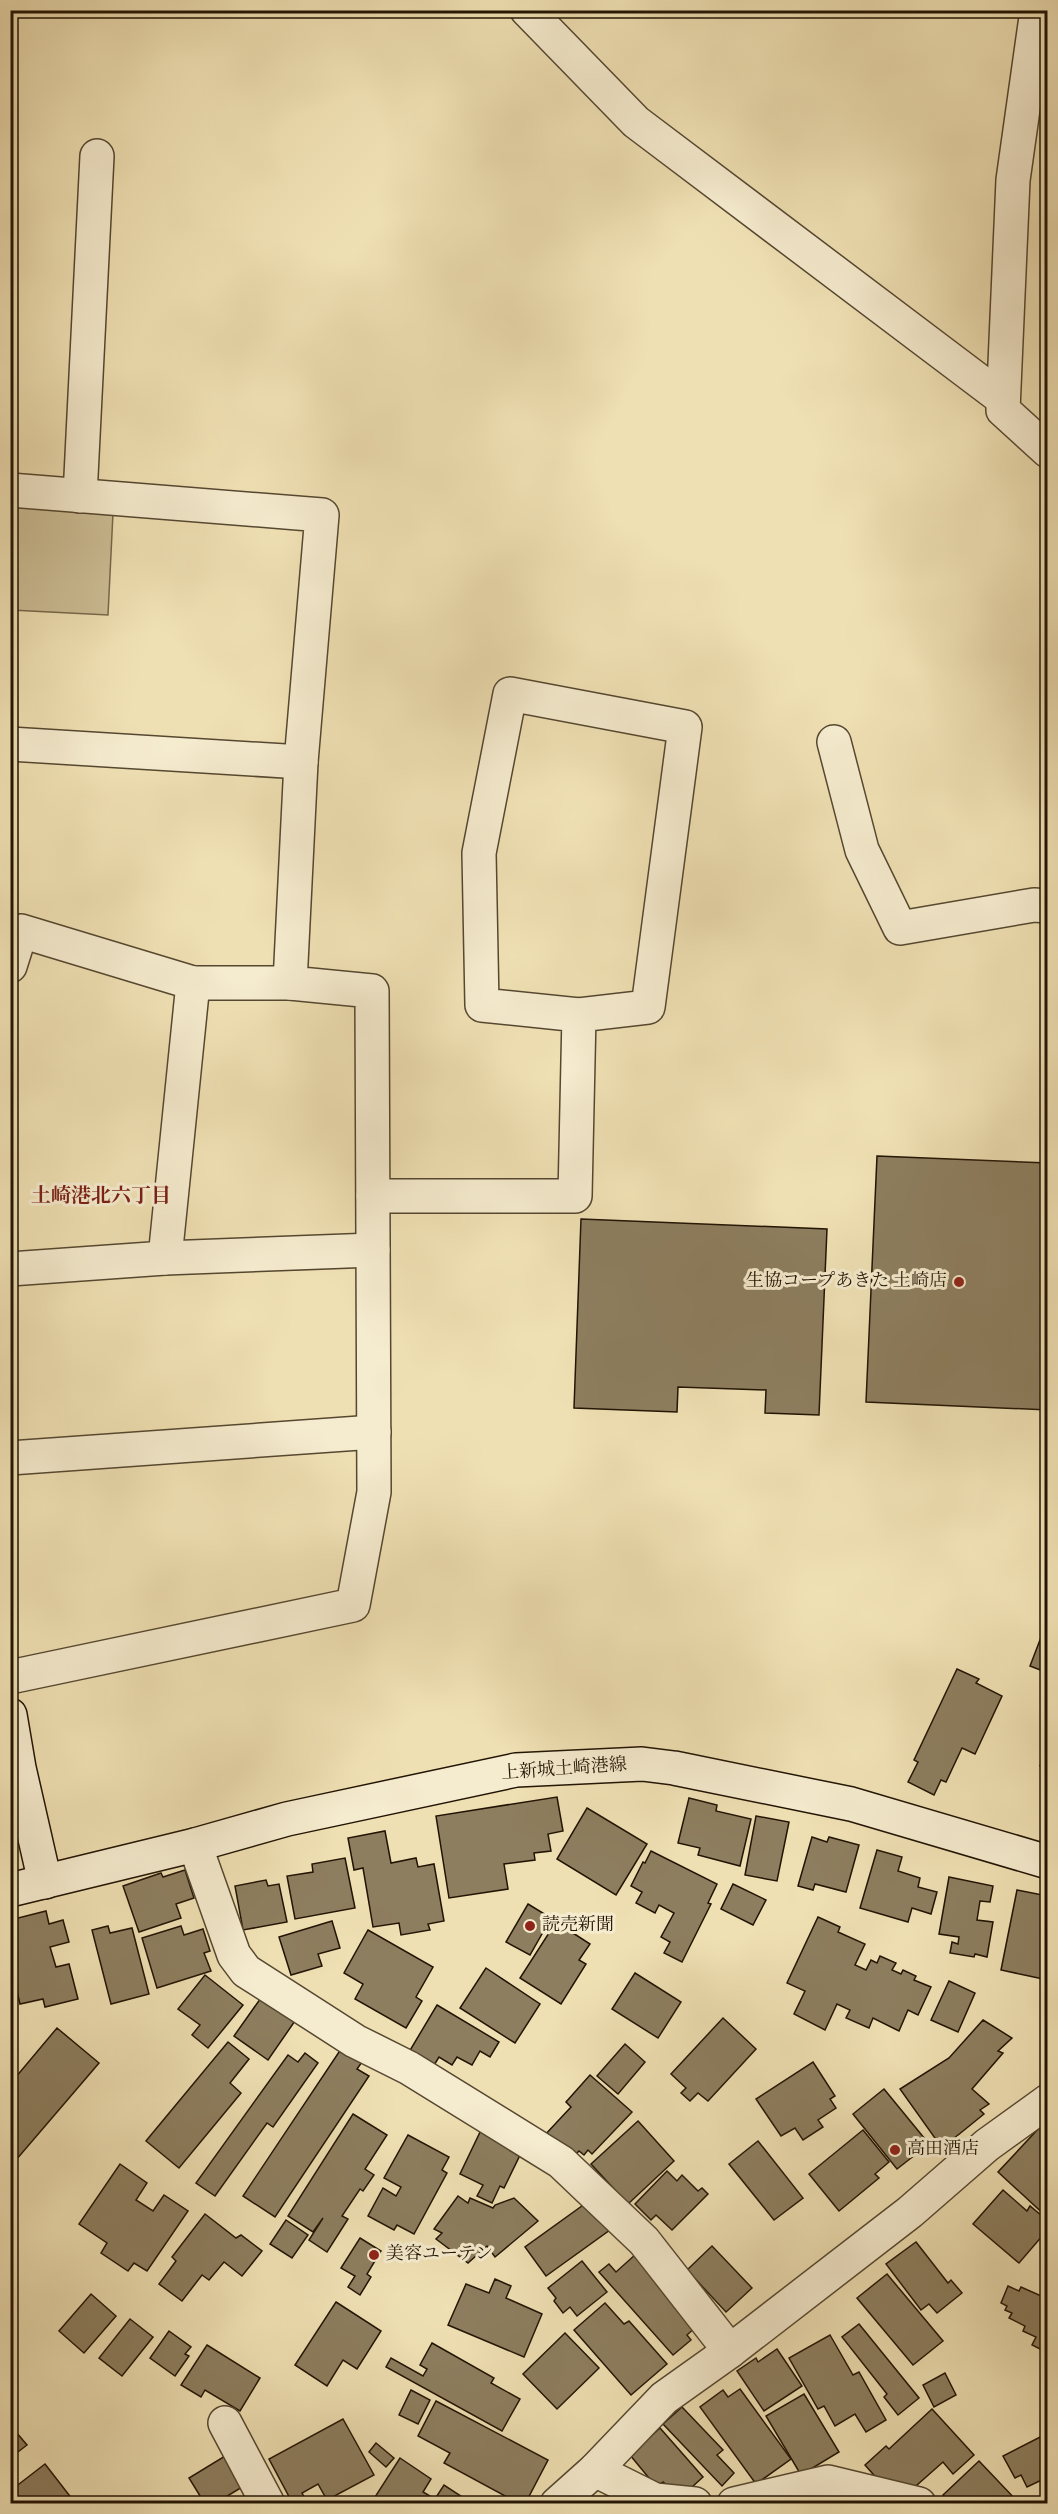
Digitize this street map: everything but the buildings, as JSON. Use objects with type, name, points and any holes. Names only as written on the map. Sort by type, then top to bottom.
[{"type":"street","points":[[527,10],[636,122],[1003,399]]},
{"type":"street","points":[[1037,10],[1013,180],[1003,410],[1047,451]]},
{"type":"street","points":[[80,496],[97,156]]},
{"type":"street","points":[[10,490],[322,515],[301,762],[290,982]]},
{"type":"street","points":[[510,694],[685,727],[648,1007],[579,1015],[482,1005],[479,853],[510,694]]},
{"type":"street","points":[[834,742],[862,850],[900,928],[1034,905],[1047,906]]},
{"type":"street","points":[[10,744],[301,762]]},
{"type":"street","points":[[10,966],[21,931],[193,982],[290,982],[372,991],[374,1432],[374,1492],[353,1605],[10,1677]]},
{"type":"street","points":[[165,1258],[193,982]]},
{"type":"street","points":[[373,1196],[575,1196],[579,1015]]},
{"type":"street","points":[[10,1269],[165,1258],[373,1250]]},
{"type":"street","points":[[10,1458],[374,1432]]},
{"type":"street","points":[[10,1715],[19,1768],[45,1882]]},
{"type":"street","name":"上新城土崎港線","points":[[10,1890],[195,1845],[287,1819],[516,1770],[642,1764],[674,1768],[851,1804],[1047,1863]]},
{"type":"street","points":[[195,1845],[234,1955],[246,1971],[355,2041],[409,2068],[561,2162],[644,2241],[730,2351]]},
{"type":"street","points":[[557,2504],[595,2470],[664,2398],[730,2351],[910,2212],[987,2145],[1047,2101]]},
{"type":"street","points":[[225,2423],[268,2504]]},
{"type":"street","points":[[595,2470],[655,2500],[695,2504]]},
{"type":"street","points":[[734,2504],[828,2482],[919,2504]]},
{"type":"shaded area","points":[[10,507],[113,513],[108,615],[11,610]]},
{"type":"place","name":"生協コープあきた 土崎店","points":[[959,1282]]},
{"type":"place","name":"読売新聞","points":[[530,1926]]},
{"type":"place","name":"高田酒店","points":[[895,2150]]},
{"type":"place","name":"美容ユーテン","points":[[374,2255]]},
{"type":"district","name":"土崎港北六丁目","points":[[101,1197]]}]
